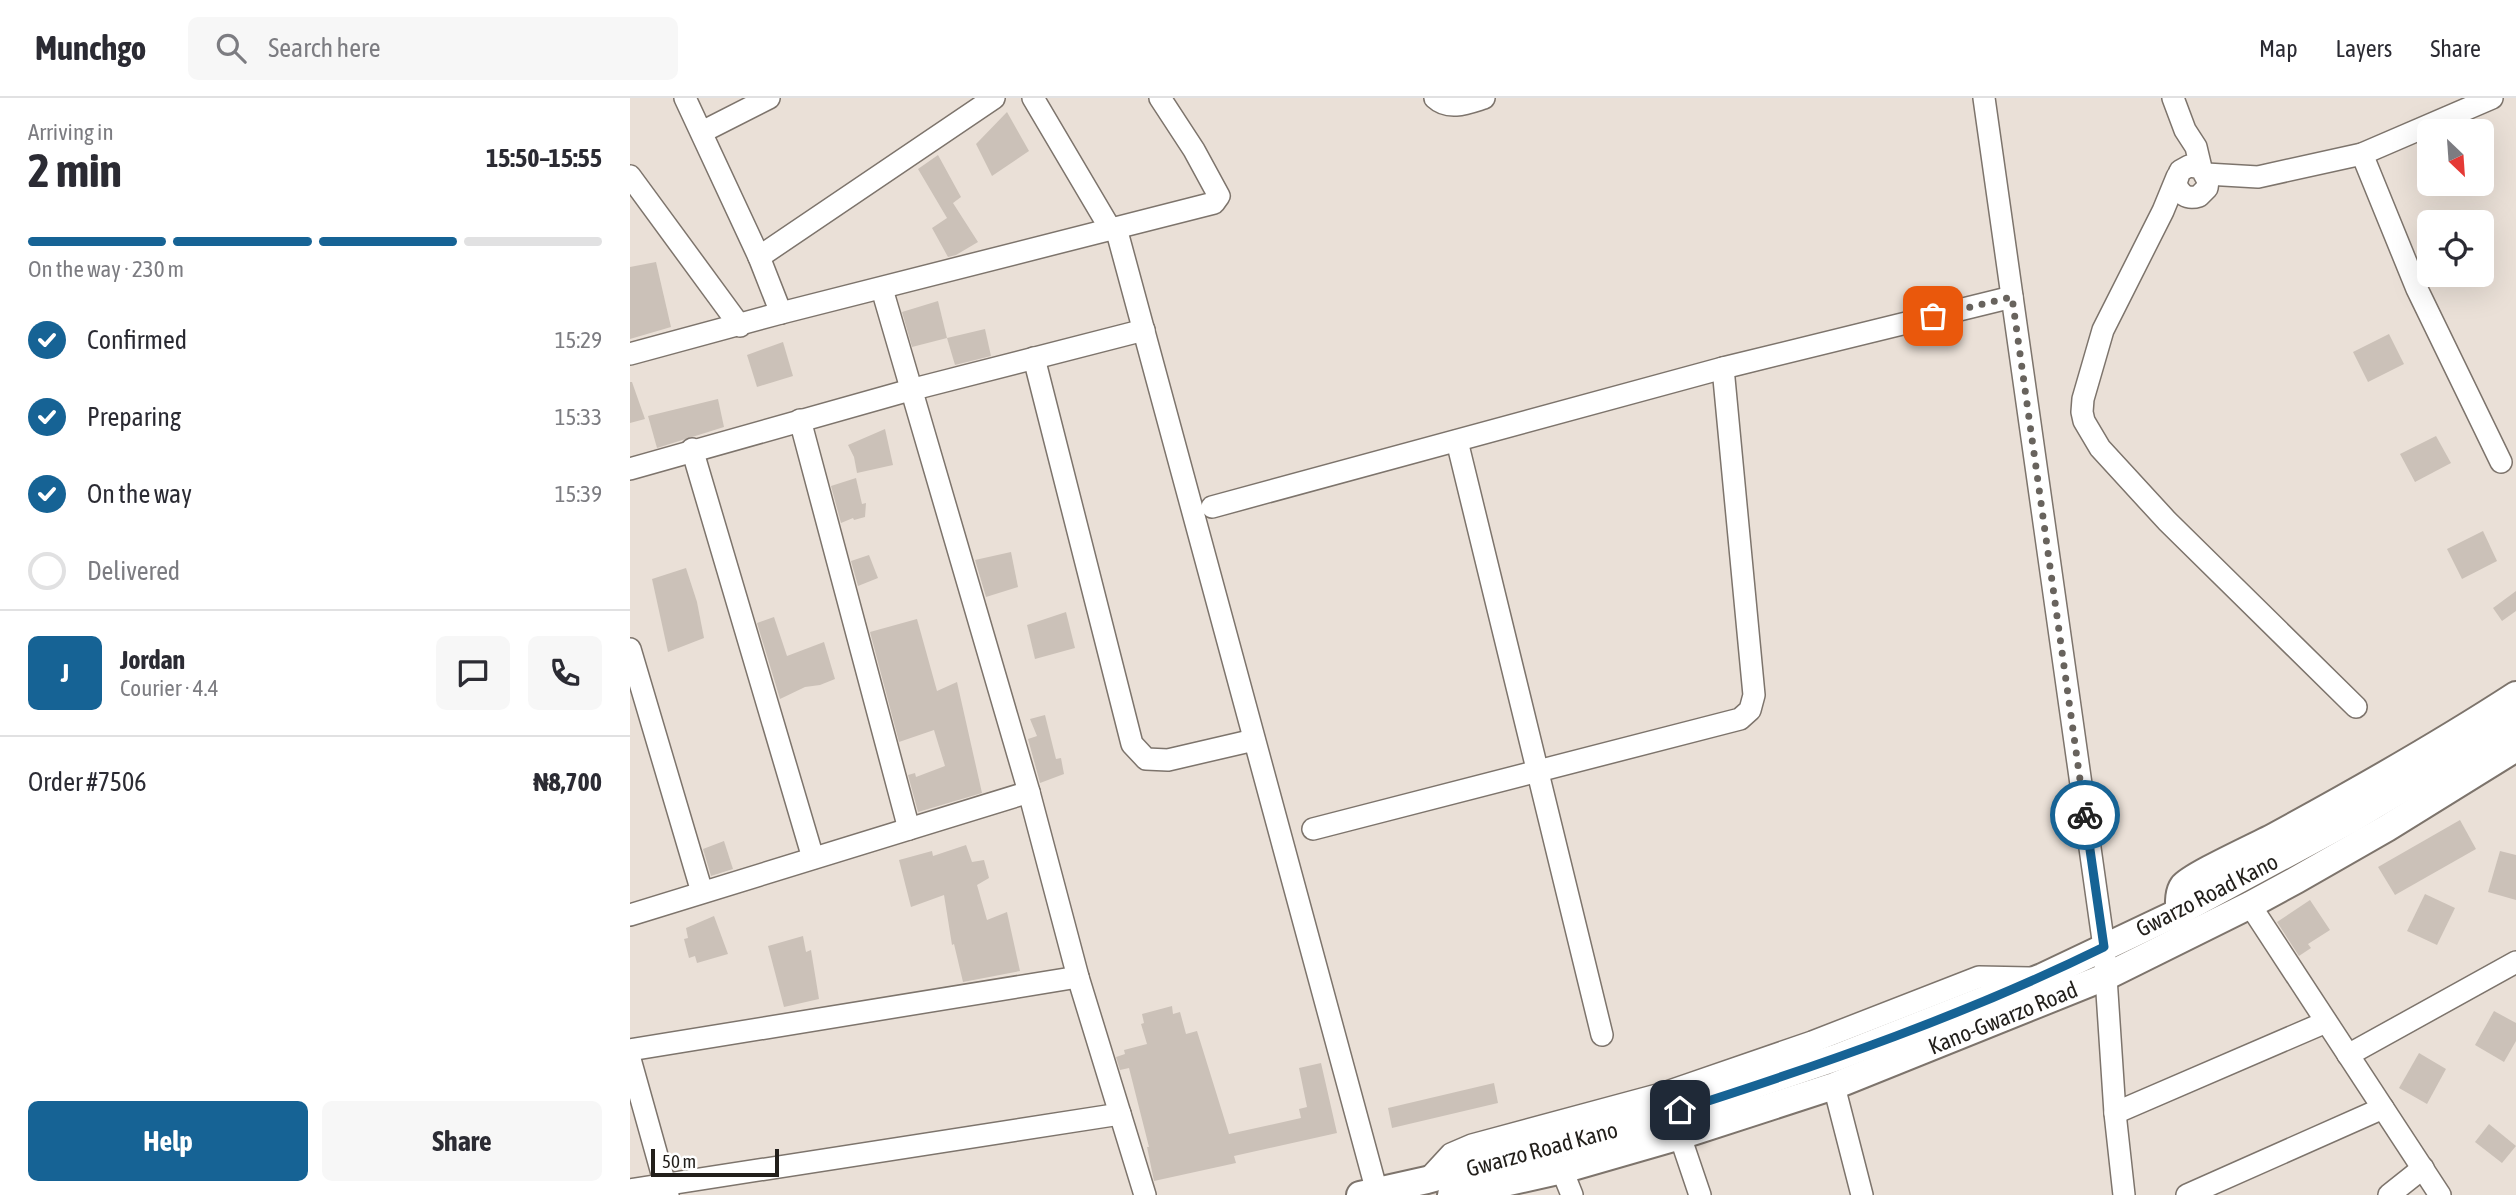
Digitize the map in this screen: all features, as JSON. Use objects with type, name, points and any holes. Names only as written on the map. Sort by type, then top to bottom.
[{"type":"main road","points":[[2447,750],[2516,695]]},
{"type":"main road","name":"Gwarzo Road Kano","points":[[1369,1193],[1657,1118],[1928,1023],[2042,978],[2179,912],[2350,820],[2447,750],[2516,721]]},
{"type":"main road","name":"Kano-Gwarzo Road","points":[[1451,1195],[1498,1189],[1680,1136],[1834,1086],[2105,977],[2250,905],[2387,828],[2516,748]]},
{"type":"street","points":[[685,98],[759,257],[781,313]]},
{"type":"street","points":[[702,132],[769,98]]},
{"type":"street","points":[[759,257],[994,98]]},
{"type":"street","points":[[1032,98],[1114,229],[1144,330],[1254,740],[1369,1193]]},
{"type":"street","points":[[630,354],[1214,203],[1219,196],[1194,150],[1160,98]]},
{"type":"street","points":[[1435,98],[1456,106],[1484,98]]},
{"type":"street","points":[[1984,98],[2104,947],[2124,1195]]},
{"type":"street","points":[[2173,98],[2185,130],[2194,180]]},
{"type":"street","points":[[2356,707],[2167,521],[2100,448],[2084,421],[2083,399],[2103,330],[2162,211],[2194,180],[2247,177],[2362,154],[2492,98]]},
{"type":"street","points":[[2362,154],[2417,289],[2501,462]]},
{"type":"street","points":[[630,176],[740,326]]},
{"type":"street","points":[[882,289],[1029,792],[1078,977],[1144,1195]]},
{"type":"street","points":[[1212,506],[1723,368],[2012,297]]},
{"type":"street","points":[[630,469],[910,390],[1144,330]]},
{"type":"street","points":[[1034,358],[1132,744],[1146,759],[1168,760],[1254,740]]},
{"type":"street","points":[[1313,829],[1740,719],[1750,710],[1754,695],[1723,368]]},
{"type":"street","points":[[800,420],[909,829]]},
{"type":"street","points":[[1457,441],[1602,1035]]},
{"type":"street","points":[[692,450],[813,858]]},
{"type":"street","points":[[630,649],[702,892]]},
{"type":"street","points":[[630,915],[1029,792]]},
{"type":"street","points":[[2250,905],[2440,1195]]},
{"type":"street","points":[[2348,1055],[2516,962]]},
{"type":"street","points":[[630,1050],[1078,977]]},
{"type":"street","points":[[2116,1113],[2326,1021]]},
{"type":"street","points":[[630,1059],[667,1189]]},
{"type":"street","points":[[1834,1086],[1862,1195]]},
{"type":"street","points":[[2187,1195],[2383,1108]]},
{"type":"street","points":[[630,1189],[667,1189],[1120,1114]]},
{"type":"street","points":[[1680,1136],[1700,1195]]},
{"type":"street","points":[[2389,1195],[2423,1168]]},
{"type":"street","points":[[1562,1170],[1572,1195]]},
{"type":"building","points":[[1007,112],[1029,151],[992,176],[976,144]]},
{"type":"building","points":[[938,155],[961,197],[953,203],[978,242],[948,257],[932,228],[947,218],[918,169]]},
{"type":"building","points":[[656,262],[671,327],[630,339],[630,267]]},
{"type":"building","points":[[938,301],[947,338],[912,347],[902,312]]},
{"type":"building","points":[[985,329],[991,356],[955,365],[947,338]]},
{"type":"building","points":[[2389,334],[2404,364],[2368,382],[2353,352]]},
{"type":"building","points":[[783,342],[793,376],[757,387],[747,355]]},
{"type":"building","points":[[630,382],[645,419],[630,423]]},
{"type":"building","points":[[718,399],[724,427],[657,448],[648,416]]},
{"type":"building","points":[[885,429],[893,465],[857,473],[848,445]]},
{"type":"building","points":[[2436,436],[2451,463],[2415,482],[2400,454]]},
{"type":"building","points":[[856,478],[862,504],[866,503],[865,517],[841,523],[831,486]]},
{"type":"building","points":[[2483,531],[2497,561],[2462,579],[2447,549]]},
{"type":"building","points":[[1011,552],[1018,587],[986,597],[975,560]]},
{"type":"building","points":[[869,555],[878,578],[858,586],[851,561]]},
{"type":"building","points":[[686,568],[697,602],[704,638],[668,652],[652,579]]},
{"type":"building","points":[[2516,591],[2516,611],[2502,621],[2493,608]]},
{"type":"building","points":[[1066,612],[1075,648],[1035,659],[1027,625]]},
{"type":"building","points":[[774,617],[787,656],[824,642],[835,679],[805,687],[780,699],[757,623]]},
{"type":"building","points":[[917,619],[937,691],[957,682],[982,793],[918,812],[908,775],[915,773],[916,777],[945,766],[934,730],[899,742],[870,632]]},
{"type":"building","points":[[1045,715],[1056,759],[1061,758],[1064,774],[1040,783],[1028,739],[1037,736],[1030,719]]},
{"type":"building","points":[[2460,820],[2476,849],[2395,895],[2378,867]]},
{"type":"building","points":[[724,841],[733,869],[711,876],[703,849]]},
{"type":"building","points":[[966,845],[972,862],[984,860],[989,878],[977,885],[987,920],[1007,912],[1020,971],[963,982],[954,944],[952,945],[944,895],[911,907],[899,860],[932,851],[933,856]]},
{"type":"building","points":[[2500,851],[2516,855],[2516,900],[2488,892]]},
{"type":"building","points":[[2425,894],[2455,908],[2437,945],[2407,931]]},
{"type":"building","points":[[2310,900],[2330,930],[2308,944],[2311,948],[2299,956],[2277,922]]},
{"type":"building","points":[[714,916],[728,954],[697,963],[695,956],[689,958],[684,939],[688,938],[686,928]]},
{"type":"building","points":[[803,936],[806,952],[811,950],[819,999],[784,1007],[768,946]]},
{"type":"building","points":[[1172,1006],[1173,1014],[1180,1012],[1186,1034],[1197,1031],[1229,1134],[1301,1118],[1299,1109],[1307,1107],[1299,1068],[1321,1063],[1337,1133],[1234,1156],[1236,1163],[1154,1181],[1149,1147],[1129,1068],[1120,1070],[1116,1057],[1125,1054],[1124,1050],[1147,1044],[1141,1024],[1144,1023],[1142,1014]]},
{"type":"building","points":[[2494,1011],[2516,1023],[2516,1041],[2504,1062],[2475,1045]]},
{"type":"building","points":[[2419,1053],[2446,1069],[2427,1104],[2399,1088]]},
{"type":"building","points":[[1494,1083],[1498,1103],[1392,1128],[1388,1108]]},
{"type":"building","points":[[2489,1124],[2516,1146],[2502,1163],[2475,1142]]},
{"type":"way so far","points":[[1933,316],[2012,297],[2085,815]]},
{"type":"route","points":[[1680,1110],[1838,1057],[1940,1018],[2042,978],[2104,947],[2085,815]]}]
